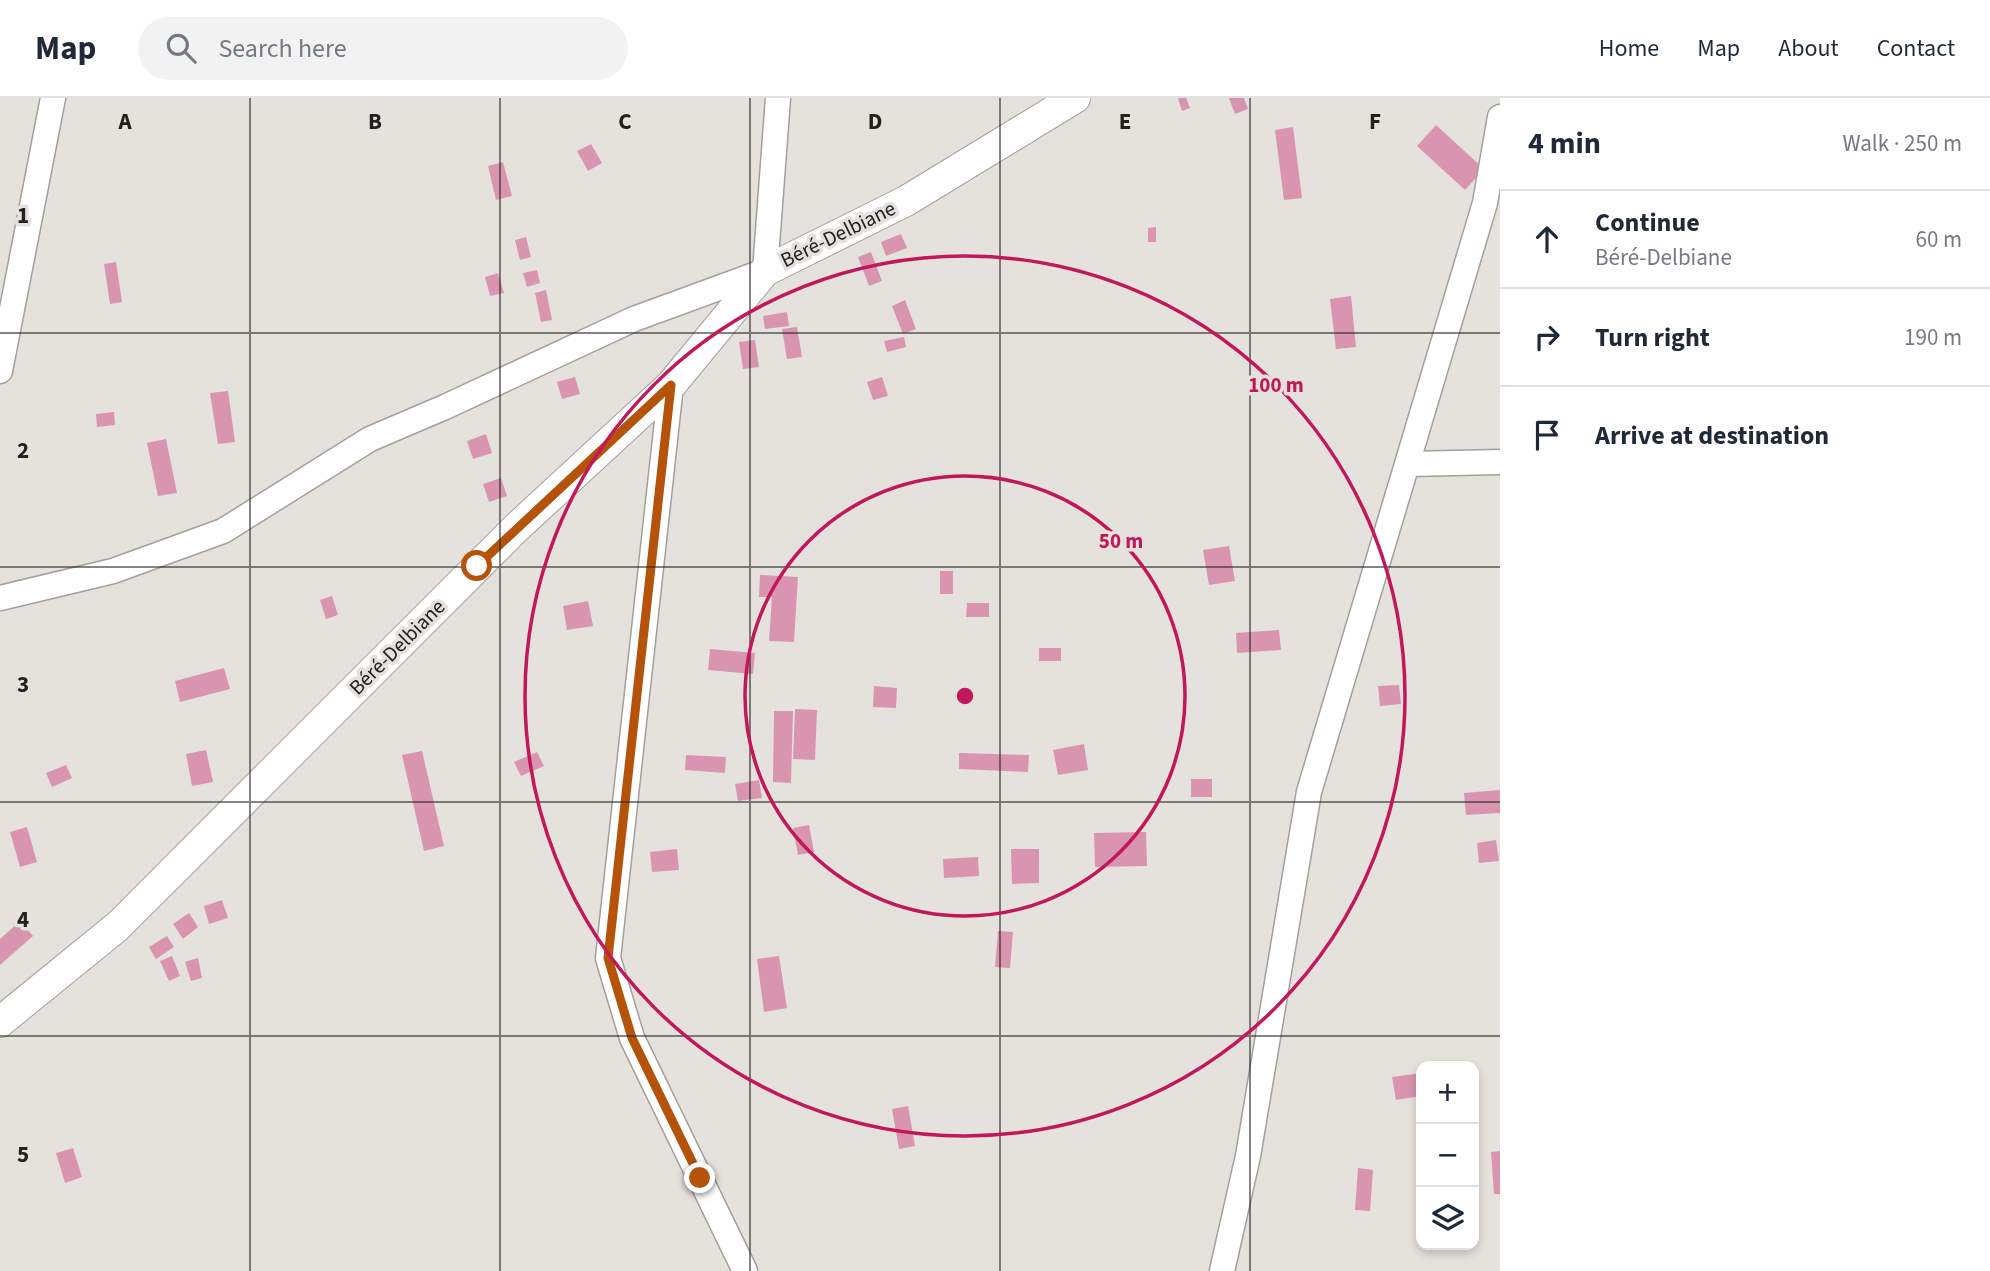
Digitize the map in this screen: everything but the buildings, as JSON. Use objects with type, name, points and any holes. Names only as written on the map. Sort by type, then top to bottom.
[{"type":"street","points":[[0,371],[53,98]]},
{"type":"street","points":[[0,598],[113,571],[223,531],[370,439],[446,407],[634,319],[765,271],[778,98]]},
{"type":"street","name":"Béré-Delbiane","points":[[0,1022],[118,926],[515,529],[671,385],[765,271],[906,201],[1075,98]]},
{"type":"street","points":[[1222,1271],[1248,1156],[1309,792],[1485,203],[1500,117]]},
{"type":"street","points":[[671,385],[608,958],[632,1038],[745,1271]]},
{"type":"street","points":[[1408,464],[1500,463]]},
{"type":"route","points":[[477,566],[671,385],[608,958],[632,1038],[700,1178]]}]
